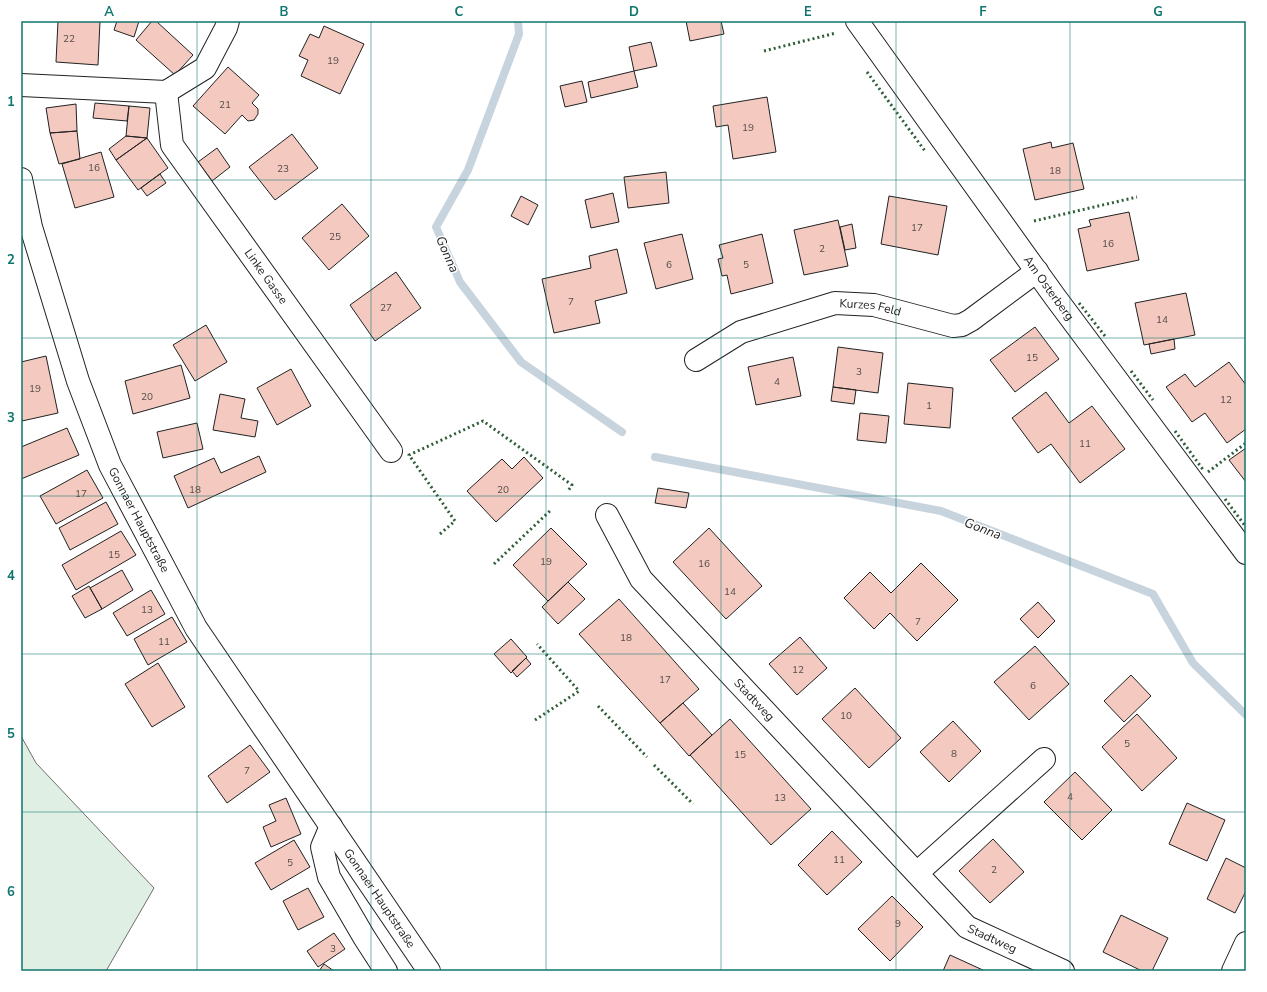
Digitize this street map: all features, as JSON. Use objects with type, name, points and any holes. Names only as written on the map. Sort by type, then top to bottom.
[{"type":"street","points":[[21,85],[166,92],[205,68],[226,28],[228,21]]},
{"type":"street","name":"Am Osterberg","points":[[857,21],[1037,271],[1246,553]]},
{"type":"street","name":"Linke Gasse","points":[[166,92],[172,145],[391,451]]},
{"type":"street","name":"Gonnaer Hauptstraße","points":[[21,179],[31,227],[78,381],[110,465],[196,628],[429,971]]},
{"type":"street","name":"Kurzes Feld","points":[[696,360],[741,332],[835,303],[874,305],[953,326],[962,325],[971,320],[1037,271]]},
{"type":"street","name":"Stadtweg","points":[[607,515],[642,579],[967,927],[1063,971]]},
{"type":"street","points":[[917,873],[1044,759]]},
{"type":"street","name":"Gonnaer Hauptstraße","points":[[331,826],[322,848],[329,877],[386,971]]},
{"type":"street","points":[[1233,971],[1246,943]]},
{"type":"green space","points":[[21,736],[36,763],[154,888],[106,971],[21,971]]},
{"type":"building","points":[[58,21],[100,21],[98,65],[56,62]]},
{"type":"building","points":[[117,21],[139,21],[134,37],[114,30]]},
{"type":"building","points":[[152,21],[156,21],[193,55],[175,75],[136,40]]},
{"type":"building","points":[[686,21],[721,21],[724,34],[690,41]]},
{"type":"building","points":[[324,26],[364,44],[340,94],[301,76],[308,60],[299,56],[310,34],[319,38]]},
{"type":"building","points":[[651,42],[657,66],[634,71],[629,47]]},
{"type":"building","points":[[228,67],[259,95],[252,103],[258,109],[258,114],[254,120],[248,121],[242,115],[225,134],[193,106]]},
{"type":"building","points":[[634,71],[638,87],[591,98],[588,82]]},
{"type":"building","points":[[582,81],[587,102],[565,107],[560,86]]},
{"type":"building","points":[[767,97],[776,152],[733,159],[728,125],[716,127],[713,106]]},
{"type":"building","points":[[95,103],[129,106],[127,121],[93,118]]},
{"type":"building","points":[[76,104],[77,131],[50,133],[46,108]]},
{"type":"building","points":[[129,106],[150,108],[147,138],[126,136]]},
{"type":"building","points":[[77,131],[80,159],[59,164],[50,133]]},
{"type":"building","points":[[292,134],[318,168],[275,200],[249,167]]},
{"type":"building","points":[[126,136],[147,138],[116,160],[109,149]]},
{"type":"building","points":[[147,138],[168,168],[138,190],[116,160]]},
{"type":"building","points":[[1051,142],[1052,148],[1073,143],[1084,189],[1035,200],[1023,149]]},
{"type":"building","points":[[217,148],[230,167],[212,181],[198,162]]},
{"type":"building","points":[[101,152],[114,197],[75,208],[62,164]]},
{"type":"building","points":[[666,172],[669,203],[628,208],[624,177]]},
{"type":"building","points":[[160,174],[166,183],[147,196],[141,188]]},
{"type":"building","points":[[613,193],[619,222],[591,228],[585,200]]},
{"type":"building","points":[[521,196],[538,205],[528,225],[511,216]]},
{"type":"building","points":[[889,196],[947,206],[938,255],[881,244]]},
{"type":"building","points":[[342,204],[369,236],[329,270],[302,238]]},
{"type":"building","points":[[1129,212],[1139,260],[1087,271],[1078,229],[1091,226],[1089,220]]},
{"type":"building","points":[[838,220],[848,266],[804,275],[794,230]]},
{"type":"building","points":[[852,224],[856,248],[845,250],[840,227]]},
{"type":"building","points":[[682,234],[693,279],[656,289],[644,243]]},
{"type":"building","points":[[762,234],[773,283],[731,294],[727,275],[722,276],[718,259],[723,258],[719,245]]},
{"type":"building","points":[[617,249],[627,293],[595,301],[600,323],[554,333],[542,279],[591,268],[589,256]]},
{"type":"building","points":[[396,272],[421,308],[375,341],[350,305]]},
{"type":"building","points":[[1186,293],[1195,335],[1144,345],[1135,303]]},
{"type":"building","points":[[206,325],[227,362],[195,381],[173,345]]},
{"type":"building","points":[[1035,327],[1059,359],[1015,392],[990,360]]},
{"type":"building","points":[[1174,339],[1175,349],[1151,354],[1149,344]]},
{"type":"building","points":[[838,347],[883,353],[878,393],[833,387]]},
{"type":"building","points":[[46,356],[58,413],[22,421],[21,362]]},
{"type":"building","points":[[793,357],[801,396],[756,405],[748,367]]},
{"type":"building","points":[[1229,362],[1246,385],[1246,429],[1227,443],[1205,413],[1192,422],[1166,387],[1185,374],[1195,387]]},
{"type":"building","points":[[181,365],[190,398],[133,414],[125,381]]},
{"type":"building","points":[[291,369],[311,406],[277,425],[257,388]]},
{"type":"building","points":[[908,383],[953,388],[950,428],[904,424]]},
{"type":"building","points":[[833,387],[856,390],[854,404],[831,401]]},
{"type":"building","points":[[1046,392],[1069,423],[1092,406],[1125,449],[1080,483],[1051,444],[1038,453],[1012,418]]},
{"type":"building","points":[[220,394],[245,399],[241,418],[258,421],[255,437],[213,430]]},
{"type":"building","points":[[860,413],[889,416],[886,443],[857,440]]},
{"type":"building","points":[[197,423],[203,449],[163,458],[157,432]]},
{"type":"building","points":[[67,428],[79,455],[21,479],[21,447]]},
{"type":"building","points":[[1246,448],[1246,482],[1229,460]]},
{"type":"building","points":[[259,456],[266,472],[188,508],[174,476],[214,458],[221,473]]},
{"type":"building","points":[[524,457],[543,478],[496,522],[467,491],[502,459],[512,469]]},
{"type":"building","points":[[87,470],[103,498],[56,524],[40,496]]},
{"type":"building","points":[[658,488],[689,493],[686,508],[655,503]]},
{"type":"building","points":[[106,502],[118,524],[70,550],[59,528]]},
{"type":"building","points":[[551,528],[587,564],[548,601],[513,565]]},
{"type":"building","points":[[709,528],[762,586],[726,619],[673,562]]},
{"type":"building","points":[[121,531],[136,555],[76,590],[62,565]]},
{"type":"building","points":[[921,563],[958,600],[917,641],[890,613],[874,629],[844,598],[870,572],[891,593]]},
{"type":"building","points":[[122,570],[133,590],[102,609],[90,588]]},
{"type":"building","points":[[568,582],[585,599],[558,624],[542,607]]},
{"type":"building","points":[[89,586],[102,609],[85,618],[72,596]]},
{"type":"building","points":[[151,590],[165,614],[127,636],[113,613]]},
{"type":"building","points":[[619,599],[699,689],[660,723],[579,634]]},
{"type":"building","points":[[1038,602],[1055,621],[1038,638],[1020,619]]},
{"type":"building","points":[[172,617],[187,642],[148,665],[134,639]]},
{"type":"building","points":[[800,637],[827,668],[797,695],[769,664]]},
{"type":"building","points":[[511,639],[527,657],[511,673],[494,654]]},
{"type":"building","points":[[1035,646],[1069,684],[1029,720],[994,682]]},
{"type":"building","points":[[526,658],[531,664],[517,677],[512,671]]},
{"type":"building","points":[[158,663],[185,707],[152,727],[125,684]]},
{"type":"building","points":[[1131,675],[1151,696],[1124,722],[1104,701]]},
{"type":"building","points":[[855,688],[901,738],[869,768],[822,719]]},
{"type":"building","points":[[683,703],[712,735],[689,756],[660,723]]},
{"type":"building","points":[[1137,714],[1177,758],[1142,791],[1102,747]]},
{"type":"building","points":[[730,719],[811,809],[771,845],[690,755]]},
{"type":"building","points":[[953,721],[981,751],[949,782],[920,752]]},
{"type":"building","points":[[250,745],[270,772],[227,803],[208,776]]},
{"type":"building","points":[[1075,772],[1112,810],[1082,840],[1044,802]]},
{"type":"building","points":[[286,798],[301,834],[271,847],[263,827],[276,821],[269,805]]},
{"type":"building","points":[[1187,803],[1225,820],[1207,861],[1169,844]]},
{"type":"building","points":[[832,831],[862,862],[827,895],[798,865]]},
{"type":"building","points":[[993,839],[1024,872],[990,903],[959,871]]},
{"type":"building","points":[[294,840],[310,867],[271,890],[255,863]]},
{"type":"building","points":[[1226,858],[1246,868],[1246,891],[1235,913],[1207,899]]},
{"type":"building","points":[[308,888],[324,917],[298,930],[283,901]]},
{"type":"building","points":[[892,896],[923,927],[890,961],[858,929]]},
{"type":"building","points":[[1121,915],[1168,938],[1152,971],[1142,971],[1103,952]]},
{"type":"building","points":[[334,933],[345,949],[318,967],[307,951]]},
{"type":"building","points":[[950,955],[985,971],[943,971]]},
{"type":"building","points":[[324,964],[334,971],[319,971]]},
{"type":"waterway","name":"Gonna","points":[[518,21],[519,34],[468,170],[436,227],[460,282],[521,362],[622,432]]},
{"type":"waterway","name":"Gonna","points":[[655,457],[941,511],[1153,594],[1193,663],[1246,715]]},
{"type":"hedge","points":[[764,51],[836,33]]},
{"type":"hedge","points":[[867,72],[925,151]]},
{"type":"hedge","points":[[1034,221],[1137,197]]},
{"type":"hedge","points":[[1079,303],[1105,336]]},
{"type":"hedge","points":[[1131,371],[1153,400]]},
{"type":"hedge","points":[[440,534],[455,521],[409,455],[483,421],[572,485],[568,491]]},
{"type":"hedge","points":[[1175,431],[1204,471]]},
{"type":"hedge","points":[[1208,472],[1246,443]]},
{"type":"hedge","points":[[1225,499],[1246,527]]},
{"type":"hedge","points":[[494,564],[552,509]]},
{"type":"hedge","points":[[535,720],[579,691],[537,644]]},
{"type":"hedge","points":[[598,706],[647,757]]},
{"type":"hedge","points":[[654,765],[693,804]]}]
